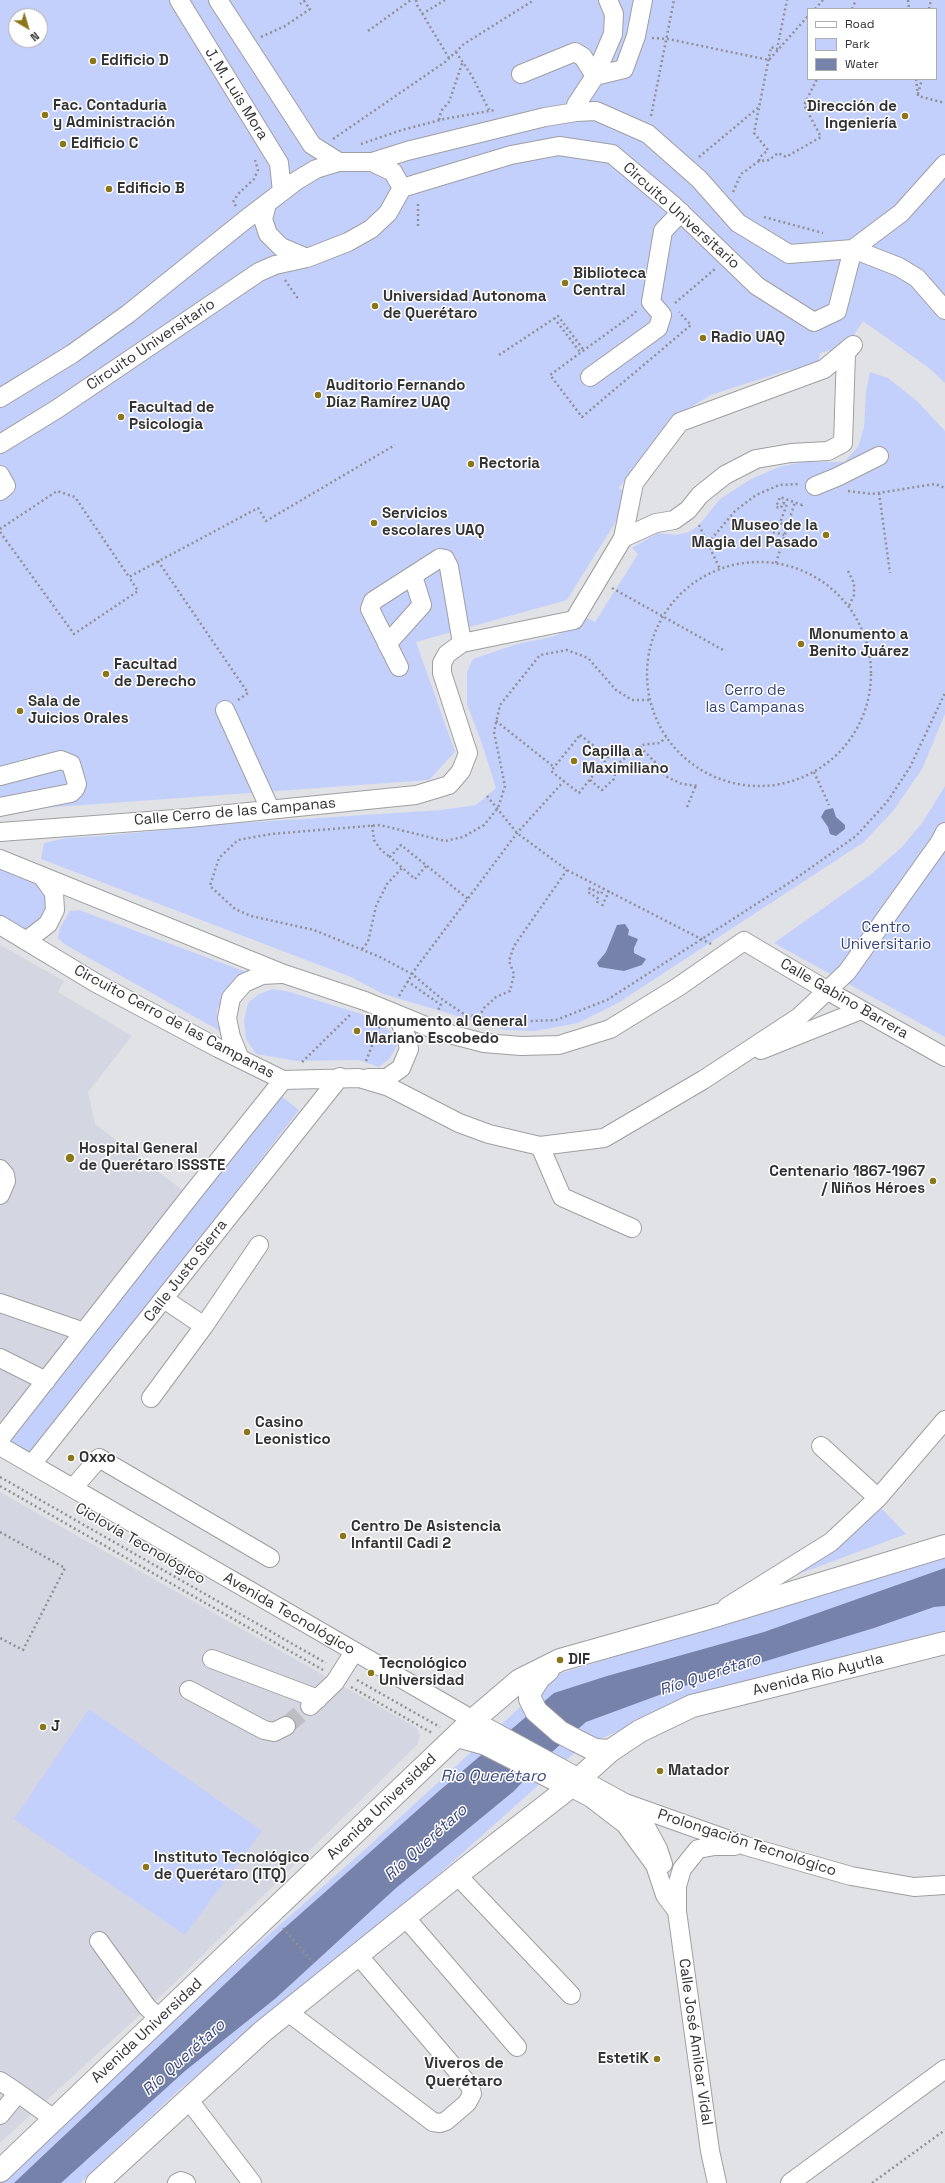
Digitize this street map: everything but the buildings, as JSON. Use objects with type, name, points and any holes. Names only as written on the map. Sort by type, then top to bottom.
[{"type":"main road","points":[[705,1619],[945,1546]]},
{"type":"main road","name":"Avenida Universidad","points":[[0,2171],[473,1720],[520,1680],[560,1660],[705,1619]]},
{"type":"main road","name":"Avenida Río Ayutla","points":[[610,1751],[640,1731],[692,1706],[945,1643]]},
{"type":"main road","points":[[560,1660],[539,1678],[530,1692],[532,1705],[540,1717],[560,1732],[595,1750],[610,1751]]},
{"type":"main road","points":[[453,1739],[492,1738],[566,1778]]},
{"type":"main road","points":[[97,2183],[188,2099],[288,2012],[458,1875],[566,1778],[610,1751]]},
{"type":"street","name":"J. M. Luis Mora","points":[[179,0],[279,163],[282,192]]},
{"type":"street","points":[[218,0],[312,145],[339,162]]},
{"type":"street","points":[[595,76],[624,69],[636,36],[643,0]]},
{"type":"street","points":[[576,112],[576,105],[595,76],[613,34],[613,4]]},
{"type":"street","points":[[520,74],[575,52],[583,57],[595,76]]},
{"type":"street","points":[[0,398],[72,354],[128,314],[245,220],[316,169],[339,162],[372,162],[407,150],[576,112],[596,111],[648,134],[699,179],[738,223],[789,254],[853,249],[899,267],[917,278],[945,310]]},
{"type":"street","name":"Circuito Universitario","points":[[0,444],[64,404],[259,272],[275,265],[307,258],[348,242],[371,229],[388,213],[402,188],[511,155],[559,146],[612,154],[681,212],[757,286],[814,322],[837,311],[853,249]]},
{"type":"street","points":[[372,162],[392,172],[402,188]]},
{"type":"street","points":[[853,249],[900,213],[945,164]]},
{"type":"street","points":[[267,204],[263,219],[268,234],[281,248],[307,258]]},
{"type":"street","points":[[590,377],[658,328],[662,314],[651,302],[663,231],[681,212]]},
{"type":"street","points":[[399,667],[370,610],[373,601],[440,558],[445,559],[449,568],[462,643],[574,620],[623,538],[634,483],[680,422],[824,369],[853,345],[846,353],[843,443],[828,451],[791,453],[756,459],[725,475],[700,495],[688,510],[674,520],[656,523],[623,538]]},
{"type":"street","points":[[814,486],[838,477],[879,456]]},
{"type":"street","points":[[0,475],[6,486],[0,491]]},
{"type":"street","points":[[387,644],[422,605],[413,576]]},
{"type":"street","name":"Calle Cerro de las Campanas","points":[[0,832],[270,810],[416,795],[450,785],[461,771],[468,753],[442,673],[442,663],[447,654],[462,643]]},
{"type":"street","points":[[225,710],[270,810]]},
{"type":"street","points":[[0,776],[61,760],[71,764],[77,784],[76,789],[71,793],[0,807]]},
{"type":"street","points":[[828,991],[847,972],[940,842],[945,832]]},
{"type":"street","points":[[0,859],[284,974],[365,1001],[438,1031],[484,1043],[521,1046],[559,1045],[610,1029],[678,987],[727,952]]},
{"type":"street","points":[[26,941],[48,924],[55,910],[54,893],[42,876]]},
{"type":"street","name":"Circuito Cerro de las Campanas","points":[[0,925],[96,983],[283,1080],[308,1081],[340,1077],[359,1078],[388,1087],[459,1123],[489,1134],[540,1146],[604,1138],[703,1080],[747,1052],[798,1016],[828,991]]},
{"type":"street","name":"Calle Gabino Barrera","points":[[727,952],[744,941],[860,1010],[945,1057]]},
{"type":"street","points":[[240,1058],[231,1037],[227,1018],[231,998],[244,983],[262,975],[284,974]]},
{"type":"street","points":[[747,1052],[765,1049],[860,1010]]},
{"type":"street","points":[[359,1078],[387,1078],[401,1068],[409,1049],[406,1036],[391,1012]]},
{"type":"street","name":"Calle Justo Sierra","points":[[32,1464],[340,1077]]},
{"type":"street","points":[[0,1439],[283,1080]]},
{"type":"street","points":[[540,1146],[562,1197],[632,1228]]},
{"type":"street","points":[[0,1169],[5,1175],[6,1180],[0,1195]]},
{"type":"street","points":[[151,1398],[204,1326],[259,1245]]},
{"type":"street","points":[[164,1299],[204,1326]]},
{"type":"street","points":[[0,1303],[84,1332]]},
{"type":"street","points":[[0,1358],[46,1381]]},
{"type":"street","points":[[705,1619],[831,1542],[878,1498],[945,1420]]},
{"type":"street","name":"Avenida Tecnológico","points":[[0,1446],[473,1720],[492,1738]]},
{"type":"street","points":[[821,1446],[878,1498]]},
{"type":"street","points":[[73,1488],[99,1458],[270,1558]]},
{"type":"street","points":[[212,1659],[314,1702],[339,1675],[354,1652]]},
{"type":"street","points":[[189,1690],[264,1730],[274,1732],[286,1726]]},
{"type":"street","name":"Prolongación Tecnológico","points":[[566,1778],[625,1803],[746,1846],[851,1876],[914,1887],[945,1885]]},
{"type":"street","name":"Calle José Amilcar Vidal","points":[[566,1778],[625,1824],[655,1865],[665,1896],[673,1906],[701,2158],[707,2183]]},
{"type":"street","name":"Calle José Amilcar Vidal","points":[[625,1803],[644,1823],[663,1862],[673,1906],[710,2151],[717,2183]]},
{"type":"street","points":[[673,1906],[682,1868],[698,1849],[714,1846],[746,1846]]},
{"type":"street","points":[[458,1875],[571,1995]]},
{"type":"street","points":[[405,1917],[517,2047]]},
{"type":"street","points":[[99,1941],[147,2007],[160,2019]]},
{"type":"street","points":[[288,2012],[433,2122],[440,2123],[446,2121],[467,2103],[472,2094],[470,2086],[358,1955]]},
{"type":"street","points":[[790,2183],[945,2069]]},
{"type":"street","points":[[0,2081],[54,2119]]},
{"type":"street","points":[[0,2115],[18,2093]]},
{"type":"street","points":[[188,2099],[252,2183]]},
{"type":"street","points":[[177,2183],[182,2181],[186,2183]]},
{"type":"path","points":[[368,31],[411,0]]},
{"type":"path","points":[[416,0],[422,14],[449,58]]},
{"type":"path","points":[[422,14],[445,0]]},
{"type":"path","points":[[330,142],[449,58],[464,44],[534,0]]},
{"type":"path","points":[[650,116],[668,39],[674,0]]},
{"type":"path","points":[[734,191],[741,174],[759,161],[760,157],[768,150],[754,133],[771,47],[777,49],[787,0]]},
{"type":"path","points":[[816,8],[822,0],[827,0]]},
{"type":"path","points":[[257,39],[285,26],[310,9],[305,1],[300,4]]},
{"type":"path","points":[[769,60],[807,17]]},
{"type":"path","points":[[636,36],[668,39],[769,60]]},
{"type":"path","points":[[456,52],[463,61],[489,111]]},
{"type":"path","points":[[439,120],[441,111],[449,102],[463,61]]},
{"type":"path","points":[[759,161],[768,160],[778,152],[786,157],[821,137],[804,105],[816,80]]},
{"type":"path","points":[[916,80],[918,96]]},
{"type":"path","points":[[918,96],[922,80]]},
{"type":"path","points":[[918,96],[945,103]]},
{"type":"path","points":[[699,157],[760,106]]},
{"type":"path","points":[[245,220],[233,202],[238,194],[254,179],[258,170],[254,155]]},
{"type":"path","points":[[418,183],[418,226]]},
{"type":"path","points":[[275,265],[299,300]]},
{"type":"path","points":[[673,305],[719,266]]},
{"type":"path","points":[[636,308],[635,313],[550,374],[582,417],[690,325],[670,301]]},
{"type":"path","points":[[499,355],[558,316],[584,349]]},
{"type":"path","points":[[554,318],[580,352]]},
{"type":"path","points":[[129,577],[258,508],[266,521],[395,445]]},
{"type":"path","points":[[0,529],[57,491],[75,497],[138,591],[74,634],[0,532]]},
{"type":"path","points":[[878,493],[890,573]]},
{"type":"path","points":[[786,526],[780,523],[787,504],[783,503],[781,508],[776,507],[780,496],[802,504],[803,502]]},
{"type":"path","points":[[776,563],[786,526],[795,502]]},
{"type":"path","points":[[699,525],[720,569]]},
{"type":"path","points":[[773,532],[784,536]]},
{"type":"path","points":[[158,561],[248,693],[225,710]]},
{"type":"path","points":[[748,562],[776,563],[804,571],[828,586],[849,606],[862,630],[870,656],[870,690],[866,710],[854,734],[836,756],[814,772],[783,784],[749,786],[717,779],[688,762],[666,737],[656,719],[649,700],[646,671],[651,642],[663,616],[678,596],[698,580],[720,569],[748,562]]},
{"type":"path","points":[[848,571],[854,583],[854,595],[849,606]]},
{"type":"path","points":[[616,590],[723,650]]},
{"type":"path","points":[[412,974],[443,1000],[464,1014],[504,1022],[556,1020],[607,1000],[792,881],[856,836],[887,802],[910,767],[945,693]]},
{"type":"path","points":[[496,721],[554,767]]},
{"type":"path","points":[[580,735],[608,757],[590,780],[579,793],[551,771],[580,735]]},
{"type":"path","points":[[590,780],[602,790],[614,780],[617,765],[623,759],[636,753],[641,745],[660,743],[666,737]]},
{"type":"path","points":[[640,747],[658,765],[665,776],[682,784],[698,785],[687,807]]},
{"type":"path","points":[[814,772],[829,805]]},
{"type":"path","points":[[399,995],[412,974],[518,833],[564,781]]},
{"type":"path","points":[[487,796],[518,833],[567,870],[727,952]]},
{"type":"path","points":[[372,825],[374,840],[381,850],[415,879],[426,866]]},
{"type":"path","points":[[390,858],[401,845],[468,899]]},
{"type":"path","points":[[362,950],[368,942],[376,906],[387,884],[402,868]]},
{"type":"path","points":[[479,1017],[484,1008],[496,997],[510,992],[514,974],[509,961],[514,946],[567,870]]},
{"type":"path","points":[[597,903],[599,899],[588,892],[590,888],[601,894],[604,888]]},
{"type":"path","points":[[602,906],[609,891]]},
{"type":"path","points":[[407,981],[441,1005],[438,1010],[432,1008]]},
{"type":"path","points":[[283,1080],[365,1001]]},
{"type":"path","points":[[359,1078],[391,1012]]},
{"type":"path","name":"Ciclovía Tecnológico","points":[[0,1477],[339,1675],[453,1739]]},
{"type":"path","points":[[0,1486],[453,1739]]},
{"type":"path","points":[[0,1532],[65,1568],[23,1650],[0,1638]]},
{"type":"path","points":[[282,1926],[315,1966]]},
{"type":"path","points":[[872,2183],[945,2130]]},
{"type":"shaded area","name":"Hospital General de Querétaro ISSSTE","points":[[0,945],[64,981],[58,992],[132,1036],[88,1092],[95,1124],[185,1192],[0,1430]]},
{"type":"shaded area","name":"Instituto Tecnológico de Querétaro (ITQ)","points":[[0,1492],[417,1728],[420,1736],[417,1745],[167,1990],[0,2143]]},
{"type":"green space","points":[[0,0],[945,0],[945,383],[929,368],[863,321],[846,347],[820,353],[818,367],[812,369],[788,370],[711,395],[674,417],[666,424],[619,488],[631,497],[567,600],[416,642],[455,752],[429,780],[0,811]]},
{"type":"green space","name":"Cerro de las Campanas","points":[[870,372],[888,378],[917,401],[945,431],[945,714],[922,769],[893,811],[864,842],[618,1003],[578,1023],[535,1031],[505,1030],[383,994],[351,977],[41,859],[44,843],[66,838],[226,824],[441,810],[476,805],[496,788],[467,704],[467,672],[473,659],[517,644],[552,637],[578,626],[585,617],[595,622],[638,554],[632,548],[658,533],[676,535],[689,532],[699,525],[720,499],[751,479],[779,467],[802,462],[844,462],[858,447],[864,427],[866,392]]},
{"type":"green space","name":"Centro Universitario","points":[[945,786],[945,1037],[774,943],[870,875],[901,848],[922,823]]},
{"type":"green space","points":[[0,859],[54,893],[36,934],[0,925]]},
{"type":"green space","points":[[79,910],[249,973],[224,998],[217,1009],[217,1020],[220,1031],[64,944],[58,938],[60,928],[70,911]]},
{"type":"green space","points":[[273,989],[290,992],[371,1017],[395,1035],[397,1046],[390,1058],[379,1067],[359,1060],[297,1061],[256,1054],[246,1039],[244,1020],[248,1003],[259,994]]},
{"type":"green space","points":[[276,1092],[299,1110],[30,1458],[7,1440]]},
{"type":"green space","points":[[880,1507],[906,1534],[796,1575]]},
{"type":"green space","points":[[945,1556],[945,1636],[697,1696],[580,1748],[421,1890],[257,2028],[180,2089],[80,2183],[1,2183],[214,1983],[370,1845],[555,1675]]},
{"type":"green space","points":[[89,1709],[262,1831],[185,1935],[14,1819]]},
{"type":"water","points":[[833,808],[836,817],[845,825],[845,829],[836,836],[830,834],[828,827],[821,817],[825,810]]},
{"type":"water","points":[[625,924],[629,930],[628,935],[638,939],[634,948],[634,953],[646,959],[642,965],[624,971],[599,967],[597,963],[606,952],[617,925]]},
{"type":"water","name":"Rio Querétaro","points":[[945,1568],[945,1606],[934,1607],[874,1628],[681,1687],[586,1722],[544,1759],[514,1791],[396,1888],[276,1998],[185,2071],[61,2183],[14,2183],[280,1932],[439,1791],[554,1693],[607,1676],[764,1632]]},
{"type":"tunnel","points":[[286,1726],[309,1706]]},
{"type":"place","name":"Edificio D","points":[[93,61]]},
{"type":"place","name":"Fac. Contaduria y Administración","points":[[45,115]]},
{"type":"place","name":"Dirección de Ingeniería","points":[[905,116]]},
{"type":"place","name":"Edificio C","points":[[63,144]]},
{"type":"place","name":"Edificio B","points":[[109,189]]},
{"type":"place","name":"Biblioteca Central","points":[[565,283]]},
{"type":"place","name":"Universidad Autonoma de Querétaro","points":[[375,306]]},
{"type":"place","name":"Radio UAQ","points":[[703,338]]},
{"type":"place","name":"Auditorio Fernando Díaz Ramírez UAQ","points":[[318,395]]},
{"type":"place","name":"Facultad de Psicologia","points":[[121,417]]},
{"type":"place","name":"Rectoria","points":[[471,464]]},
{"type":"place","name":"Servicios escolares UAQ","points":[[374,523]]},
{"type":"place","name":"Museo de la Magia del Pasado","points":[[826,535]]},
{"type":"place","name":"Monumento a Benito Juárez","points":[[801,644]]},
{"type":"place","name":"Facultad de Derecho","points":[[106,674]]},
{"type":"place","name":"Sala de Juicios Orales","points":[[20,711]]},
{"type":"place","name":"Capilla a Maximiliano","points":[[574,761]]},
{"type":"place","name":"Monumento al General Mariano Escobedo","points":[[357,1031]]},
{"type":"place","name":"Hospital General de Querétaro ISSSTE","points":[[70,1158]]},
{"type":"place","name":"Centenario 1867-1967 / Niños Héroes","points":[[933,1181]]},
{"type":"place","name":"Casino Leonistico","points":[[247,1432]]},
{"type":"place","name":"Oxxo","points":[[71,1458]]},
{"type":"place","name":"Centro De Asistencia Infantil Cadi 2","points":[[343,1536]]},
{"type":"place","name":"DIF","points":[[560,1660]]},
{"type":"place","name":"Tecnológico Universidad","points":[[371,1673]]},
{"type":"place","name":"J","points":[[43,1727]]},
{"type":"place","name":"Matador","points":[[660,1771]]},
{"type":"place","name":"Instituto Tecnológico de Querétaro (ITQ)","points":[[146,1867]]},
{"type":"place","name":"EstetiK","points":[[657,2059]]},
{"type":"district","name":"Viveros de Querétaro","points":[[464,2073]]},
{"type":"water label","name":"Río Querétaro","points":[[710,1675]]},
{"type":"water label","name":"Río Querétaro","points":[[426,1843]]},
{"type":"water label","name":"Río Querétaro","points":[[184,2058]]}]
